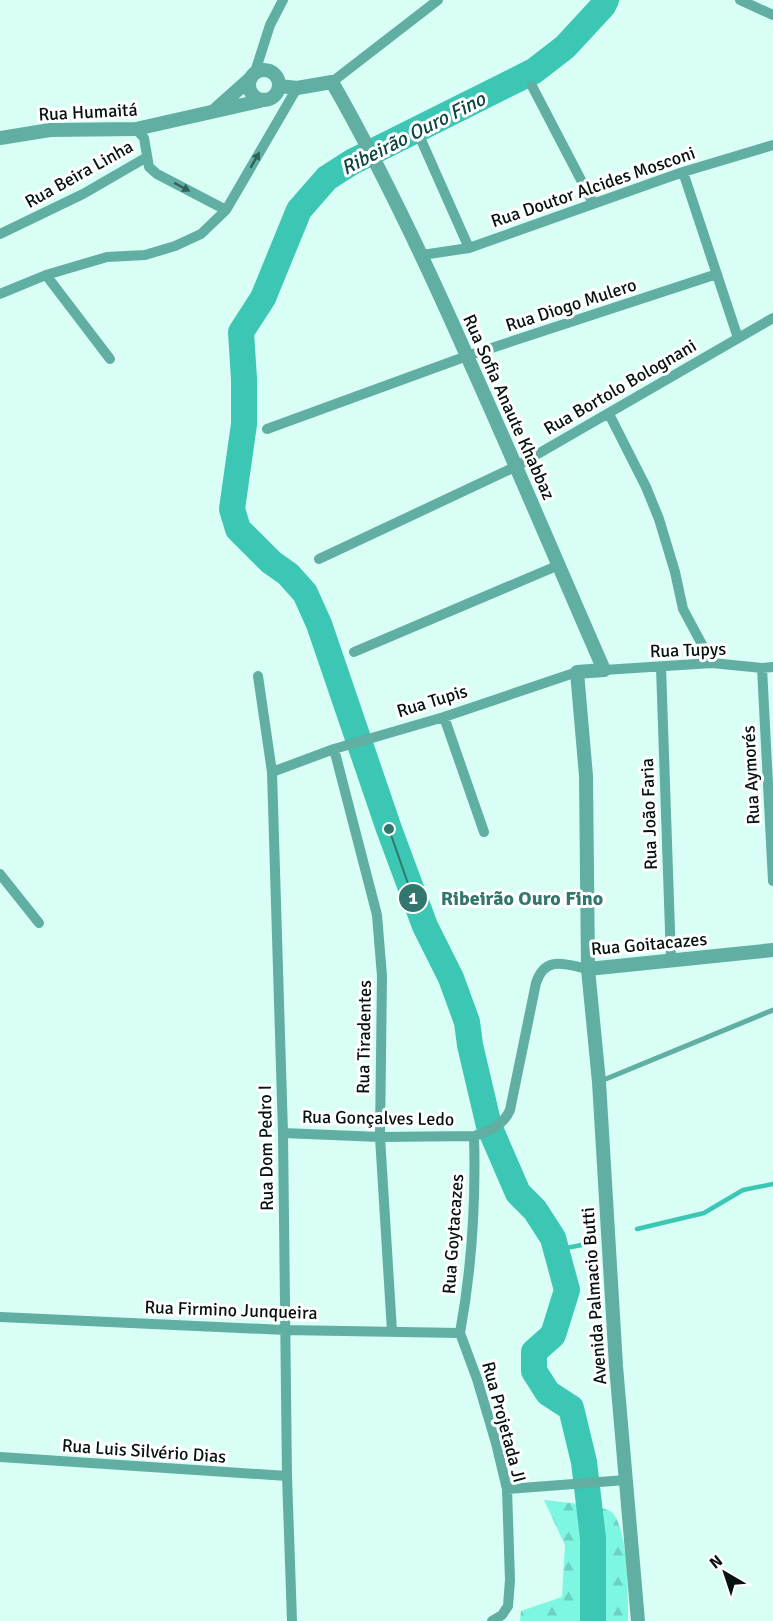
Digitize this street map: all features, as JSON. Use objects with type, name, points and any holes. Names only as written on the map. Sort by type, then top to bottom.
[{"type":"street","points":[[260,100],[254,97],[249,84],[270,26],[283,0]]},
{"type":"street","points":[[253,75],[262,70],[269,70],[279,80],[280,87],[297,88],[332,82],[438,0]]},
{"type":"street","points":[[740,0],[773,15]]},
{"type":"street","name":"Rua Humaitá","points":[[212,112],[253,75]]},
{"type":"street","name":"Rua Sofia Anaute Khabbaz","points":[[332,82],[358,127],[422,255],[517,466],[604,670]]},
{"type":"street","points":[[532,86],[593,203]]},
{"type":"street","name":"Rua Humaitá","points":[[0,138],[50,130],[136,129],[260,100],[267,101],[278,93],[280,87]]},
{"type":"street","points":[[0,294],[46,275],[107,257],[145,255],[175,246],[201,234],[226,210],[297,88]]},
{"type":"street","name":"Rua Beira Linha","points":[[0,234],[83,194],[147,157],[144,138],[136,129]]},
{"type":"street","points":[[422,142],[469,248]]},
{"type":"street","name":"Rua Doutor Alcides Mosconi","points":[[422,255],[469,248],[683,172],[773,145]]},
{"type":"street","points":[[147,157],[149,167],[157,174],[226,210]]},
{"type":"street","points":[[683,172],[738,338]]},
{"type":"street","name":"Rua Diogo Mulero","points":[[267,429],[467,356],[717,274]]},
{"type":"street","points":[[46,275],[110,359]]},
{"type":"street","name":"Rua Bortolo Bolognani","points":[[319,559],[517,466],[773,318]]},
{"type":"street","points":[[609,414],[646,487],[675,572],[683,609],[712,663]]},
{"type":"street","points":[[354,652],[559,565]]},
{"type":"street","name":"Rua Tupys","points":[[604,670],[712,663],[768,667]]},
{"type":"street","name":"Rua João Faria","points":[[661,667],[671,960]]},
{"type":"street","name":"Rua Aymorés","points":[[768,667],[773,881]]},
{"type":"street","name":"Rua Tupis","points":[[272,772],[334,749],[444,717],[577,672],[604,670]]},
{"type":"street","name":"Avenida Palmacio Butti","points":[[577,672],[586,777],[588,969],[599,1082],[616,1366],[638,1621]]},
{"type":"street","name":"Rua Dom Pedro I","points":[[258,676],[272,772],[283,1133],[287,1476],[292,1621]]},
{"type":"street","points":[[444,717],[484,832]]},
{"type":"street","name":"Rua Tiradentes","points":[[334,749],[377,915],[382,976],[380,1137],[392,1331]]},
{"type":"street","points":[[0,874],[39,923]]},
{"type":"street","name":"Rua Goitacazes","points":[[479,1134],[506,1120],[515,1090],[539,975],[543,968],[553,963],[588,969],[773,951]]},
{"type":"street","name":"Rua Gonçalves Ledo","points":[[283,1133],[380,1137],[479,1134]]},
{"type":"street","name":"Rua Goytacazes","points":[[460,1334],[469,1282],[479,1134]]},
{"type":"street","name":"Rua Firmino Junqueira","points":[[0,1317],[285,1330],[460,1334]]},
{"type":"street","name":"Rua Projetada JI","points":[[460,1334],[477,1378],[507,1489],[510,1580],[508,1606],[502,1615],[492,1621]]},
{"type":"street","name":"Rua Luis Silvério Dias","points":[[0,1457],[287,1476]]},
{"type":"street","points":[[507,1489],[626,1480]]},
{"type":"lane","points":[[599,1082],[773,1010]]},
{"type":"green space","points":[[544,1500],[602,1508],[615,1516],[624,1543],[628,1621],[520,1621],[521,1611],[562,1597],[565,1545]]},
{"type":"waterway","name":"Ribeirão Ouro Fino","points":[[593,1621],[593,1538],[584,1462],[571,1408],[548,1393],[534,1371],[534,1352],[553,1335],[567,1290],[553,1238],[535,1210],[518,1193],[489,1126],[470,1045],[467,1022],[451,978],[425,926],[389,829],[319,624],[305,593],[288,574],[271,562],[238,529],[232,509],[244,424],[241,332],[263,298],[299,210],[327,178],[352,162],[534,71],[565,47],[606,0]]},
{"type":"waterway","points":[[637,1229],[704,1213],[743,1190],[773,1184]]},
{"type":"waterway","points":[[556,1250],[592,1243]]},
{"type":"place","name":"Ribeirão Ouro Fino","points":[[389,829]]}]
